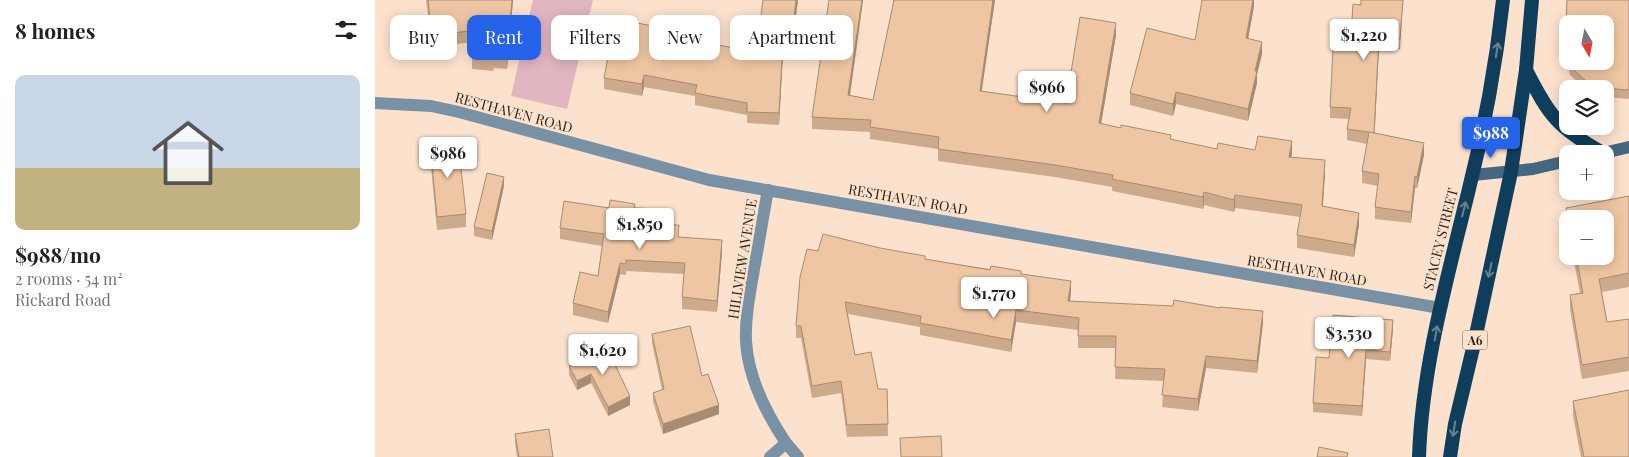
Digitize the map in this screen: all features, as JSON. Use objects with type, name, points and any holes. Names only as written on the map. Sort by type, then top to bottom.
[{"type":"highway","name":"STACEY STREET","points":[[1419,457],[1422,412],[1440,308],[1473,175],[1489,98],[1503,0]]},
{"type":"highway","name":"A6","points":[[1450,457],[1455,424],[1511,172],[1527,70],[1532,0]]},
{"type":"highway","points":[[1527,70],[1554,119],[1567,131],[1589,145]]},
{"type":"main road","points":[[1614,150],[1629,147]]},
{"type":"main road","points":[[1473,175],[1511,172],[1559,163]]},
{"type":"street","name":"RESTHAVEN ROAD","points":[[375,103],[431,106],[459,112],[687,175],[1440,308]]},
{"type":"street","name":"HILLVIEW AVENUE","points":[[768,190],[751,288],[746,341],[749,362],[771,420],[798,457]]},
{"type":"street","points":[[770,457],[786,443]]},
{"type":"shaded area","points":[[533,0],[593,0],[589,15],[551,15],[551,60],[579,60],[567,109],[511,96],[519,60],[541,60],[541,15],[530,15]]},
{"type":"building","points":[[428,0],[512,0],[511,15],[467,15],[467,31],[457,33],[457,15],[430,15]]},
{"type":"building","points":[[763,0],[796,0],[794,15],[761,15]]},
{"type":"building","points":[[829,0],[862,0],[848,95],[873,100],[894,0],[993,0],[980,91],[1066,103],[1080,17],[1116,23],[1099,123],[1121,128],[1121,125],[1171,135],[1170,139],[1217,149],[1218,143],[1255,150],[1258,136],[1292,141],[1289,157],[1325,160],[1322,206],[1359,213],[1354,245],[1297,235],[1302,205],[1235,195],[1234,200],[1204,192],[1203,197],[1112,179],[1113,175],[938,149],[939,137],[870,127],[871,120],[812,117],[820,60],[853,60],[853,15],[827,15]]},
{"type":"building","points":[[1202,0],[1253,0],[1246,38],[1262,42],[1248,109],[1176,92],[1173,104],[1130,93],[1147,28],[1195,40]]},
{"type":"building","points":[[1361,0],[1403,0],[1400,39],[1379,37],[1374,133],[1347,129],[1351,108],[1330,107],[1333,50],[1350,50],[1353,4],[1361,5]]},
{"type":"building","points":[[1567,0],[1629,0],[1629,90],[1614,89],[1614,80],[1585,80],[1574,70],[1614,70],[1614,15],[1566,15]]},
{"type":"building","points":[[639,23],[649,25],[649,60],[720,60],[720,45],[730,47],[730,60],[782,60],[779,113],[747,112],[747,103],[695,93],[697,85],[644,75],[642,84],[604,78],[607,60],[639,60]]},
{"type":"building","points":[[1369,132],[1424,143],[1417,177],[1415,176],[1411,212],[1375,207],[1379,174],[1362,171]]},
{"type":"building","points":[[458,141],[466,214],[437,217],[430,144]]},
{"type":"building","points":[[487,173],[504,177],[492,231],[474,227]]},
{"type":"building","points":[[1629,196],[1629,273],[1599,279],[1607,322],[1629,319],[1629,357],[1582,365],[1570,295],[1583,293],[1578,265],[1614,265],[1614,210],[1566,210],[1566,208]]},
{"type":"building","points":[[610,200],[635,204],[634,208],[663,209],[662,225],[679,225],[678,237],[722,240],[717,301],[682,297],[685,263],[626,260],[626,264],[620,263],[608,312],[573,303],[580,272],[598,276],[604,234],[560,228],[564,201],[609,208]]},
{"type":"building","points":[[823,234],[880,248],[925,256],[925,259],[990,270],[991,266],[1021,271],[1021,274],[1071,281],[1068,301],[1173,306],[1174,300],[1220,308],[1263,311],[1257,361],[1206,356],[1198,399],[1162,395],[1165,369],[1115,367],[1116,336],[1078,336],[1079,318],[1016,310],[1011,340],[920,323],[921,316],[845,302],[855,355],[871,352],[878,389],[887,389],[888,424],[847,425],[841,381],[812,386],[801,326],[796,326],[800,277],[807,249],[818,251]]},
{"type":"building","points":[[1333,315],[1393,320],[1390,352],[1366,350],[1362,406],[1313,403],[1316,357],[1329,358]]},
{"type":"building","points":[[690,326],[702,376],[708,374],[719,405],[663,424],[653,393],[664,389],[652,334]]},
{"type":"building","points":[[607,348],[630,396],[608,407],[591,374],[577,381],[569,366]]},
{"type":"building","points":[[1629,390],[1629,457],[1584,457],[1573,401]]},
{"type":"building","points":[[549,429],[553,457],[519,457],[515,434]]},
{"type":"building","points":[[941,436],[942,457],[901,457],[900,438]]},
{"type":"building","points":[[1319,447],[1348,453],[1347,457],[1317,457]]}]
